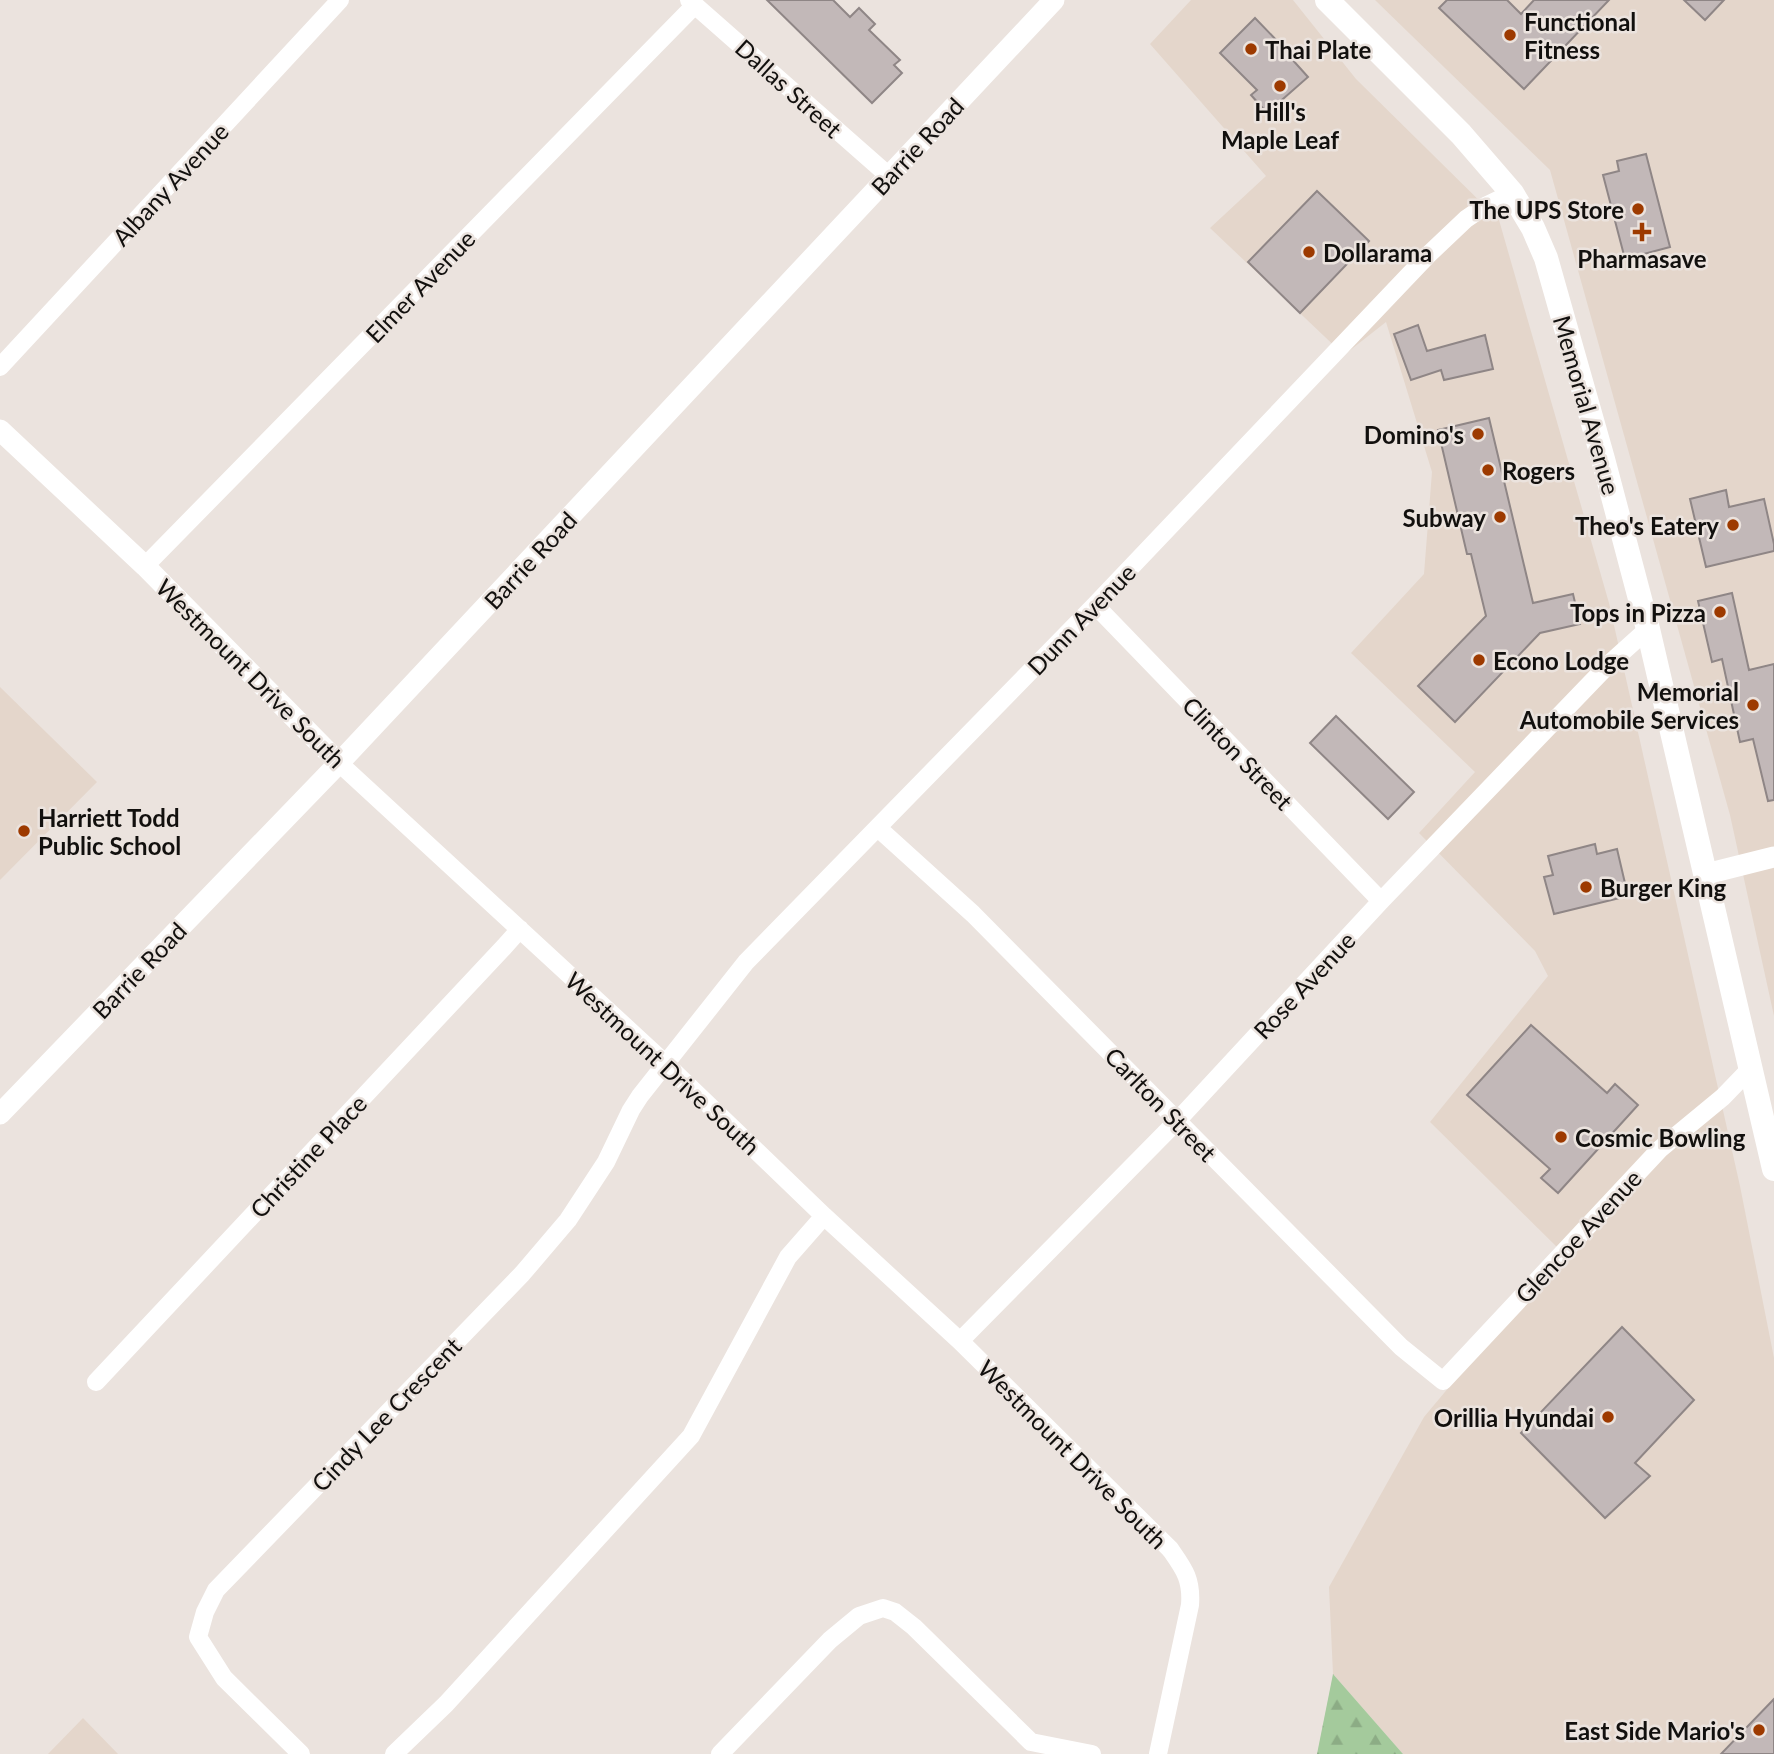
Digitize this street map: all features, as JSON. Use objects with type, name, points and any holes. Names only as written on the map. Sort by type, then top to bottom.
[{"type":"main road","name":"Memorial Avenue","points":[[1327,0],[1461,134],[1512,193],[1533,228],[1546,258],[1648,629],[1774,1170]]},
{"type":"street","name":"Albany Avenue","points":[[0,368],[340,0]]},
{"type":"street","name":"Barrie Road","points":[[0,1114],[339,763],[1054,0]]},
{"type":"street","name":"Dallas Street","points":[[692,3],[889,176]]},
{"type":"street","name":"Elmer Avenue","points":[[145,566],[692,3]]},
{"type":"street","name":"Dunn Avenue","points":[[666,1064],[746,962],[1095,605],[1428,255],[1466,219],[1512,193]]},
{"type":"street","name":"Westmount Drive South","points":[[0,430],[145,566],[339,763],[666,1064],[824,1216],[960,1341],[1159,1537],[1182,1566],[1190,1583],[1189,1605],[1158,1754]]},
{"type":"street","name":"Clinton Street","points":[[1095,605],[1381,901]]},
{"type":"street","name":"Rose Avenue","points":[[960,1341],[1178,1121],[1381,901],[1617,656],[1648,629]]},
{"type":"street","name":"Carlton Street","points":[[878,828],[973,914],[1401,1347],[1443,1381]]},
{"type":"street","points":[[1706,874],[1774,857]]},
{"type":"street","name":"Christine Place","points":[[96,1382],[520,929]]},
{"type":"street","name":"Cindy Lee Crescent","points":[[301,1754],[224,1678],[198,1637],[205,1612],[216,1590],[522,1274],[568,1220],[606,1162],[631,1110],[666,1064]]},
{"type":"street","name":"Glencoe Avenue","points":[[1443,1381],[1660,1149],[1723,1097],[1750,1069]]},
{"type":"street","points":[[394,1754],[446,1704],[691,1436],[788,1258],[824,1216]]},
{"type":"street","points":[[720,1754],[830,1640],[859,1616],[883,1608],[895,1612],[914,1628],[1026,1748],[1092,1754]]},
{"type":"shaded area","points":[[1191,0],[1293,0],[1356,79],[1499,220],[1609,603],[1740,1186],[1774,1358],[1774,1754],[1403,1754],[1333,1674],[1329,1587],[1424,1417],[1562,1252],[1430,1122],[1548,976],[1535,951],[1419,833],[1475,772],[1351,653],[1424,574],[1432,472],[1386,322],[1344,355],[1210,228],[1266,176],[1150,44]]},
{"type":"shaded area","points":[[1375,0],[1774,0],[1774,1016],[1730,815],[1550,170]]},
{"type":"shaded area","name":"Harriett Todd Public School","points":[[0,687],[97,782],[0,880]]},
{"type":"shaded area","points":[[83,1718],[118,1754],[48,1754]]},
{"type":"green space","points":[[1333,1674],[1403,1754],[1317,1754]]},
{"type":"building","points":[[767,0],[833,0],[850,17],[859,8],[875,24],[869,30],[900,60],[894,65],[902,73],[872,103]]},
{"type":"building","points":[[1447,0],[1507,0],[1521,14],[1534,0],[1609,0],[1524,89],[1439,8]]},
{"type":"building","points":[[1684,0],[1724,0],[1705,20]]},
{"type":"building","points":[[1255,18],[1308,77],[1267,113],[1251,95],[1257,90],[1220,53]]},
{"type":"building","points":[[1646,154],[1670,247],[1625,259],[1603,175],[1619,171],[1617,161]]},
{"type":"building","name":"Dollarama","points":[[1317,191],[1369,241],[1300,313],[1248,262]]},
{"type":"building","points":[[1418,325],[1427,351],[1485,335],[1493,369],[1444,380],[1441,370],[1411,380],[1394,334]]},
{"type":"building","points":[[1489,418],[1533,603],[1573,594],[1580,624],[1540,633],[1455,722],[1418,686],[1486,616],[1471,554],[1467,554],[1438,430]]},
{"type":"building","name":"Theo's Eatery","points":[[1726,490],[1729,507],[1764,499],[1774,551],[1706,567],[1690,499]]},
{"type":"building","points":[[1732,593],[1749,670],[1774,664],[1774,800],[1768,801],[1753,739],[1740,742],[1722,659],[1712,662],[1698,601]]},
{"type":"building","points":[[1336,716],[1414,792],[1388,819],[1310,743]]},
{"type":"building","name":"Burger King","points":[[1595,844],[1597,854],[1617,849],[1628,896],[1554,914],[1544,877],[1553,875],[1548,856]]},
{"type":"building","name":"Cosmic Bowling","points":[[1531,1025],[1607,1093],[1615,1084],[1638,1105],[1558,1193],[1541,1178],[1550,1169],[1467,1095]]},
{"type":"building","name":"Orillia Hyundai","points":[[1622,1327],[1694,1400],[1635,1463],[1650,1476],[1605,1518],[1521,1433]]},
{"type":"building","name":"East Side Mario's","points":[[1774,1699],[1774,1754],[1721,1754]]},
{"type":"place","name":"Functional Fitness","points":[[1510,35]]},
{"type":"place","name":"Thai Plate","points":[[1251,49]]},
{"type":"place","name":"Hill's Maple Leaf","points":[[1280,86]]},
{"type":"place","name":"The UPS Store","points":[[1638,209]]},
{"type":"place","name":"Pharmasave","points":[[1642,232]]},
{"type":"place","name":"Dollarama","points":[[1309,252]]},
{"type":"place","name":"Domino's","points":[[1478,434]]},
{"type":"place","name":"Rogers","points":[[1488,470]]},
{"type":"place","name":"Subway","points":[[1500,517]]},
{"type":"place","name":"Theo's Eatery","points":[[1733,525]]},
{"type":"place","name":"Tops in Pizza","points":[[1720,612]]},
{"type":"place","name":"Econo Lodge","points":[[1479,660]]},
{"type":"place","name":"Memorial Automobile Services","points":[[1753,705]]},
{"type":"place","name":"Harriett Todd Public School","points":[[24,831]]},
{"type":"place","name":"Burger King","points":[[1586,887]]},
{"type":"place","name":"Cosmic Bowling","points":[[1561,1137]]},
{"type":"place","name":"Orillia Hyundai","points":[[1608,1417]]},
{"type":"place","name":"East Side Mario's","points":[[1759,1730]]}]
